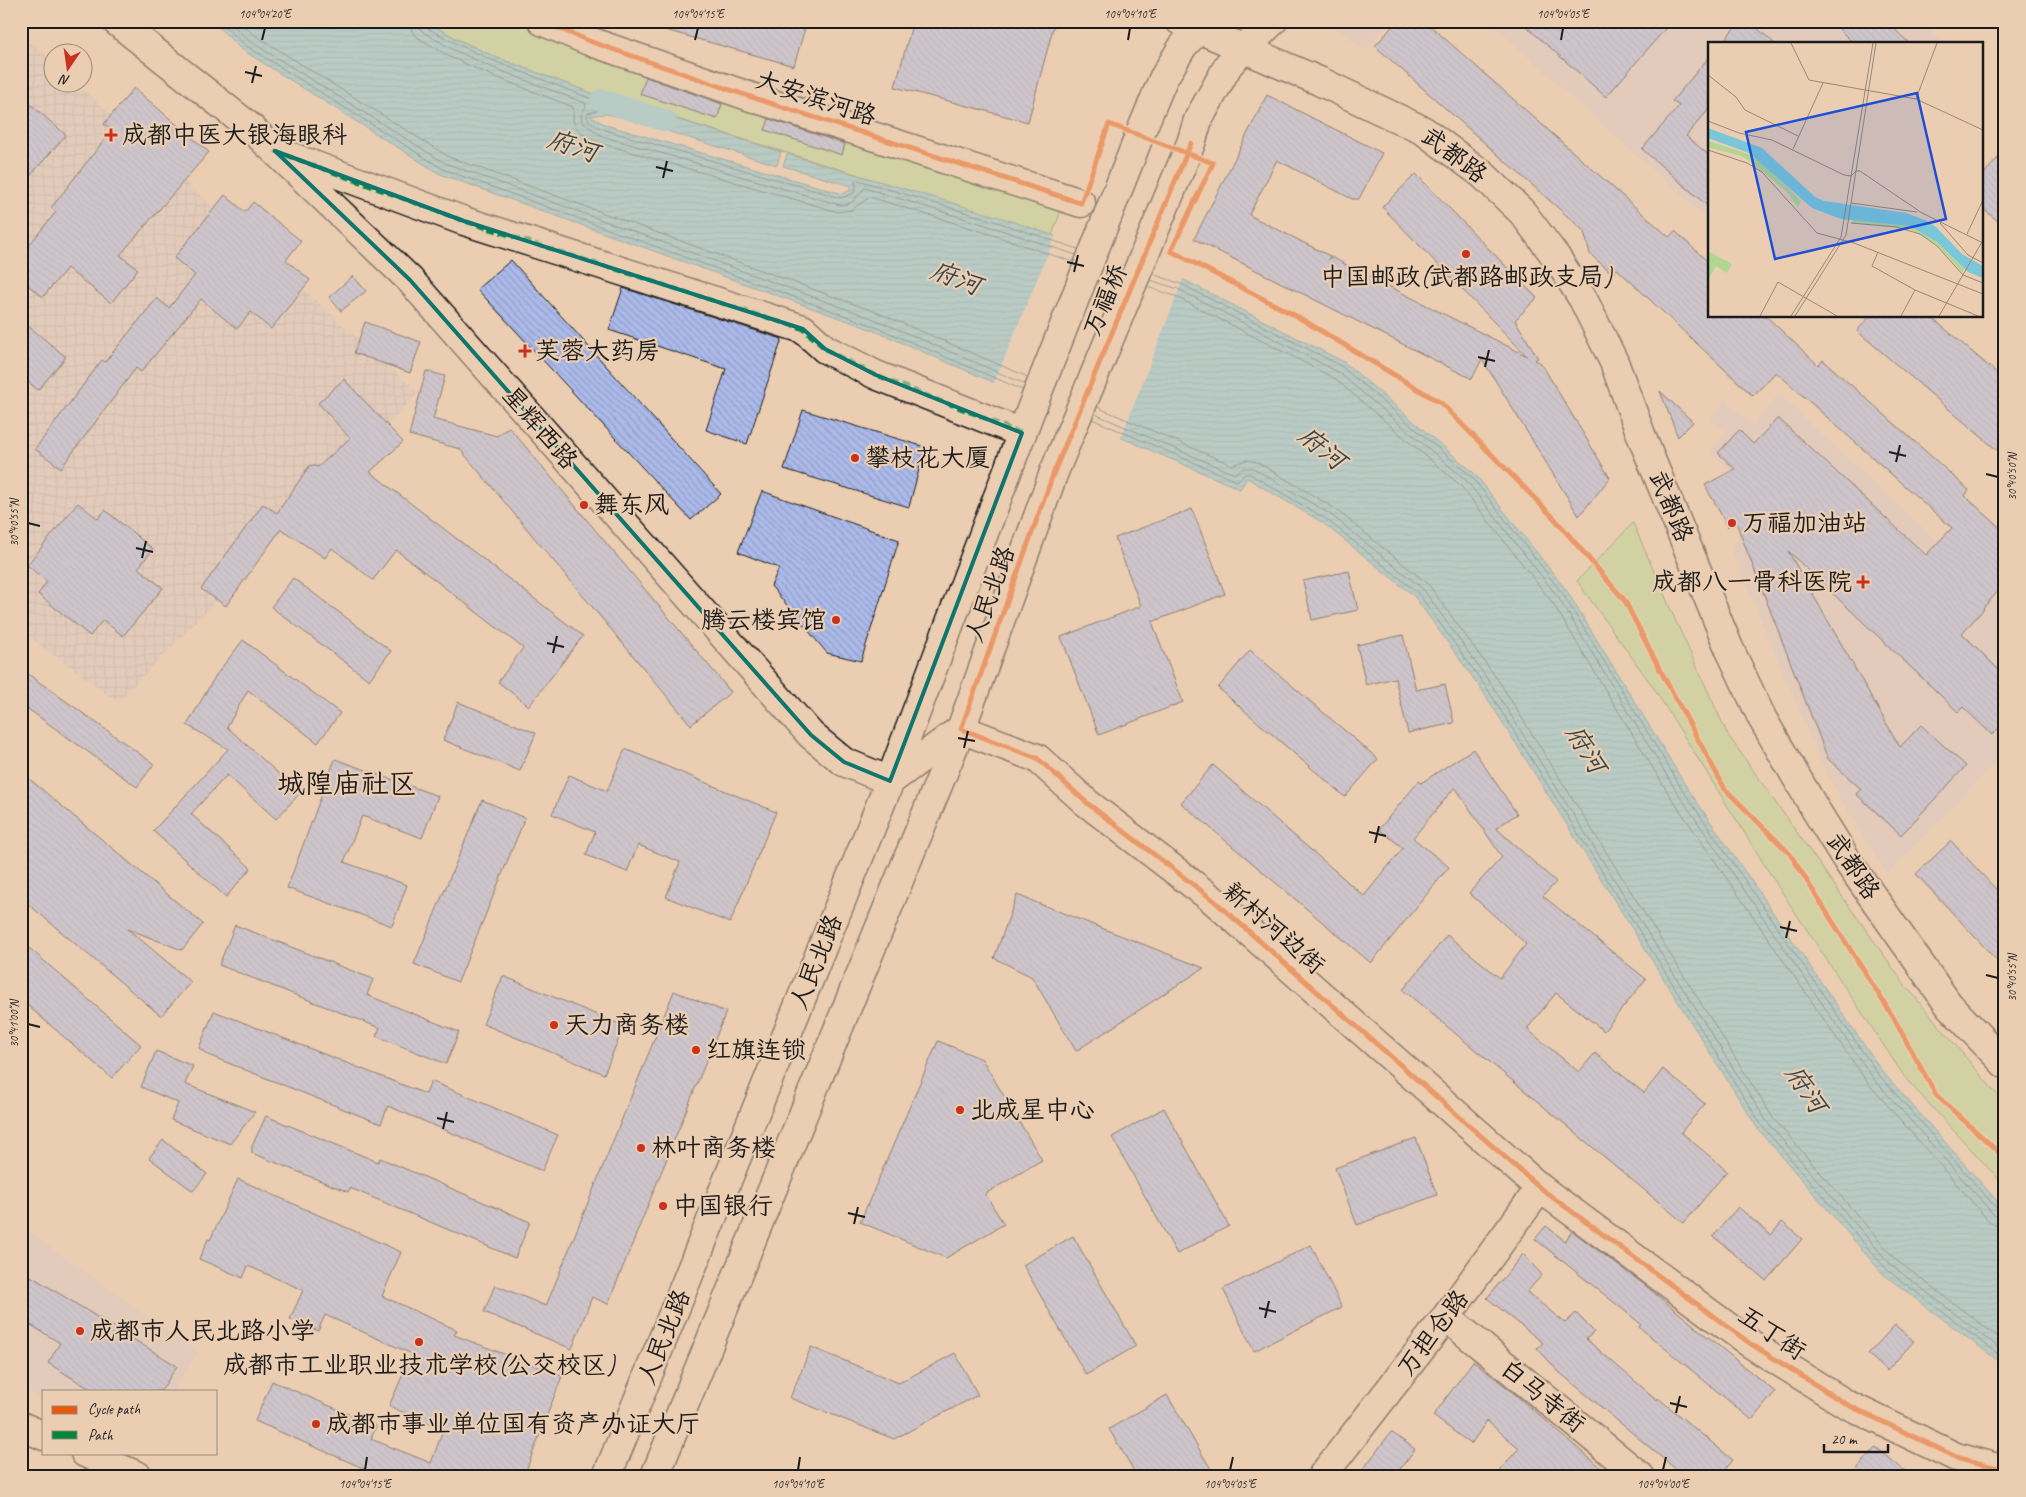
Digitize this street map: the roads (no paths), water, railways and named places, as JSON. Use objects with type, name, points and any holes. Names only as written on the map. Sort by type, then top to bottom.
[{"type":"street","name":"星辉西路","points":[[116,21],[252,128],[410,280],[811,735],[844,762],[890,781]]},
{"type":"street","name":"大安滨河路","points":[[542,21],[598,44],[742,94],[1081,203]]},
{"type":"street","name":"万福桥","points":[[1054,472],[1191,143],[1198,120],[1230,64],[1273,21]]},
{"type":"street","name":"万福桥","points":[[1025,425],[1163,79],[1195,24]]},
{"type":"street","name":"武都路","points":[[1195,24],[1424,131],[1482,174],[1522,212],[1556,257],[1583,299],[1614,362],[1643,440],[1729,648],[1762,718],[1815,809],[1854,869],[1949,1005],[2005,1064]]},
{"type":"street","points":[[275,151],[464,221],[803,329],[825,349],[876,375],[1025,425]]},
{"type":"street","name":"人民北路","points":[[607,1476],[890,781],[1025,425]]},
{"type":"street","name":"人民北路","points":[[655,1476],[961,729],[1054,472]]},
{"type":"street","points":[[890,781],[961,729]]},
{"type":"street","name":"新村河边街","points":[[961,729],[1037,758],[1087,803],[1212,899],[1540,1188]]},
{"type":"street","name":"万担仓路","points":[[1322,1476],[1446,1317],[1540,1188]]},
{"type":"street","name":"五丁街","points":[[1540,1188],[1751,1344],[1846,1404],[1956,1457],[2005,1470]]},
{"type":"street","name":"白马寺街","points":[[1446,1317],[1640,1476]]},
{"type":"street","points":[[21,1426],[42,1435]]},
{"type":"street","points":[[87,1454],[138,1476]]},
{"type":"water","name":"府河","points":[[212,21],[426,21],[457,39],[495,57],[594,94],[631,104],[626,118],[605,114],[590,116],[606,125],[843,194],[850,190],[851,186],[783,166],[787,154],[996,216],[1182,279],[1344,362],[1474,473],[1567,591],[1686,786],[1882,1071],[2005,1210],[2005,1366],[1883,1274],[1758,1129],[1484,693],[1414,596],[1323,523],[1247,478],[1240,489],[870,329],[440,174],[241,49]]},
{"type":"water","points":[[639,107],[781,152],[777,165],[634,121]]},
{"type":"waterway","points":[[601,100],[666,121]]},
{"type":"place","name":"成都中医大银海眼科","points":[[111,135]]},
{"type":"place","name":"中国邮政(武都路邮政支局)","points":[[1466,254]]},
{"type":"place","name":"芙蓉大药房","points":[[525,351]]},
{"type":"place","name":"攀枝花大厦","points":[[855,458]]},
{"type":"place","name":"舞东风","points":[[584,505]]},
{"type":"place","name":"万福加油站","points":[[1732,523]]},
{"type":"place","name":"成都八一骨科医院","points":[[1863,582]]},
{"type":"place","name":"腾云楼宾馆","points":[[836,620]]},
{"type":"place","name":"天力商务楼","points":[[554,1025]]},
{"type":"place","name":"红旗连锁","points":[[696,1050]]},
{"type":"place","name":"北成星中心","points":[[960,1110]]},
{"type":"place","name":"林叶商务楼","points":[[641,1148]]},
{"type":"place","name":"中国银行","points":[[663,1206]]},
{"type":"place","name":"成都市人民北路小学","points":[[80,1331]]},
{"type":"place","name":"成都市工业职业技术学校(公交校区)","points":[[419,1342]]},
{"type":"place","name":"成都市事业单位国有资产办证大厅","points":[[316,1424]]},
{"type":"district","name":"城隍庙社区","points":[[347,783]]}]
